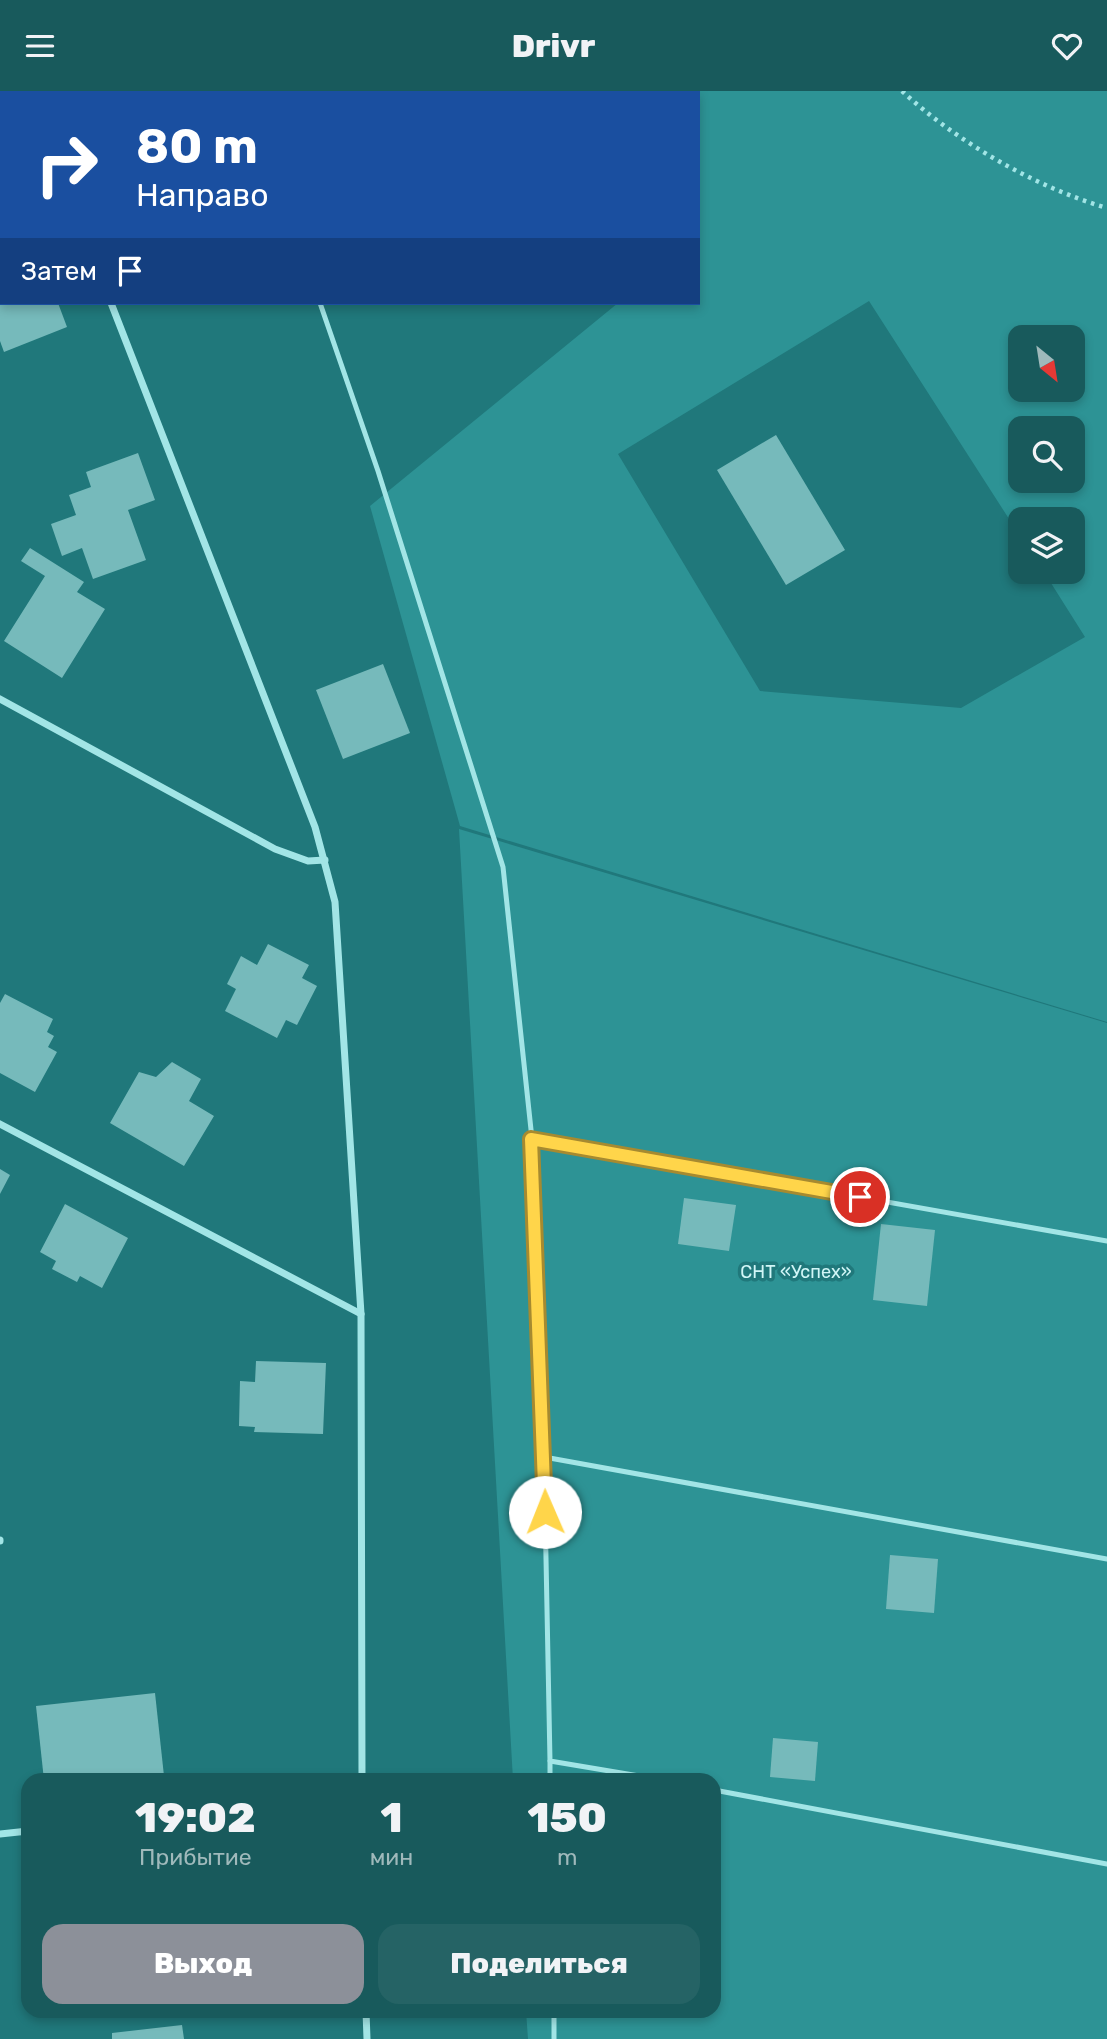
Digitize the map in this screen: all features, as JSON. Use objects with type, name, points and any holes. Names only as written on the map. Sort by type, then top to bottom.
[{"type":"street","points":[[112,305],[310,814],[335,902],[360,1314],[362,1773]]},
{"type":"street","points":[[0,699],[275,849],[308,861],[325,860]]},
{"type":"street","points":[[0,1124],[360,1314]]},
{"type":"street","points":[[0,1833],[21,1832]]},
{"type":"street","points":[[366,2018],[367,2039]]},
{"type":"lane","points":[[321,305],[378,471],[503,867],[531,1139],[544,1457],[550,1773]]},
{"type":"lane","points":[[531,1139],[1107,1241]]},
{"type":"lane","points":[[544,1457],[1107,1559]]},
{"type":"lane","points":[[550,1761],[621,1773]]},
{"type":"lane","points":[[721,1791],[1107,1864]]},
{"type":"lane","points":[[554,2018],[554,2039]]},
{"type":"path","points":[[902,91],[919,107],[996,159],[1077,199],[1107,208]]},
{"type":"green space","points":[[700,91],[1107,91],[1107,1022],[460,826],[370,506],[616,305],[700,305]],"holes":[[[869,301],[1008,517],[1008,507],[1085,507],[1085,584],[1052,584],[1085,637],[961,708],[760,691],[618,454]]]},
{"type":"green space","name":"СНТ «Успех»","points":[[459,829],[1107,1023],[1107,2039],[528,2039],[526,2018],[721,2018],[721,1773],[513,1773]]},
{"type":"building","points":[[0,305],[59,305],[67,327],[4,352],[0,341]]},
{"type":"building","points":[[776,435],[845,550],[786,585],[717,470]]},
{"type":"building","points":[[138,453],[155,500],[128,510],[146,560],[93,579],[82,548],[62,556],[51,524],[76,515],[69,495],[91,487],[86,472]]},
{"type":"building","points":[[30,548],[84,582],[77,592],[105,609],[62,678],[4,641],[45,576],[21,561]]},
{"type":"building","points":[[383,664],[410,733],[343,759],[316,690]]},
{"type":"building","points":[[268,944],[309,965],[302,978],[317,986],[297,1025],[286,1020],[277,1038],[225,1011],[236,989],[227,984],[241,956],[257,965]]},
{"type":"building","points":[[5,994],[53,1019],[47,1032],[54,1036],[48,1047],[57,1052],[35,1092],[0,1073],[0,1003]]},
{"type":"building","points":[[172,1062],[201,1079],[189,1101],[214,1116],[184,1166],[110,1123],[139,1072],[156,1077]]},
{"type":"building","points":[[0,1169],[10,1175],[0,1194]]},
{"type":"building","points":[[684,1198],[736,1205],[729,1251],[678,1244]]},
{"type":"building","points":[[65,1204],[128,1238],[102,1288],[80,1276],[77,1282],[52,1269],[56,1261],[40,1252]]},
{"type":"building","points":[[881,1224],[935,1230],[927,1306],[873,1300]]},
{"type":"building","points":[[256,1361],[326,1363],[323,1434],[254,1432],[255,1427],[239,1426],[240,1381],[255,1382]]},
{"type":"building","points":[[890,1555],[938,1559],[934,1613],[886,1609]]},
{"type":"building","points":[[155,1693],[164,1773],[43,1773],[36,1706]]},
{"type":"building","points":[[773,1738],[818,1742],[815,1781],[770,1777]]},
{"type":"building","points":[[182,2025],[184,2039],[112,2039],[112,2033]]},
{"type":"route","points":[[545,1512],[531,1139],[860,1197]]}]
